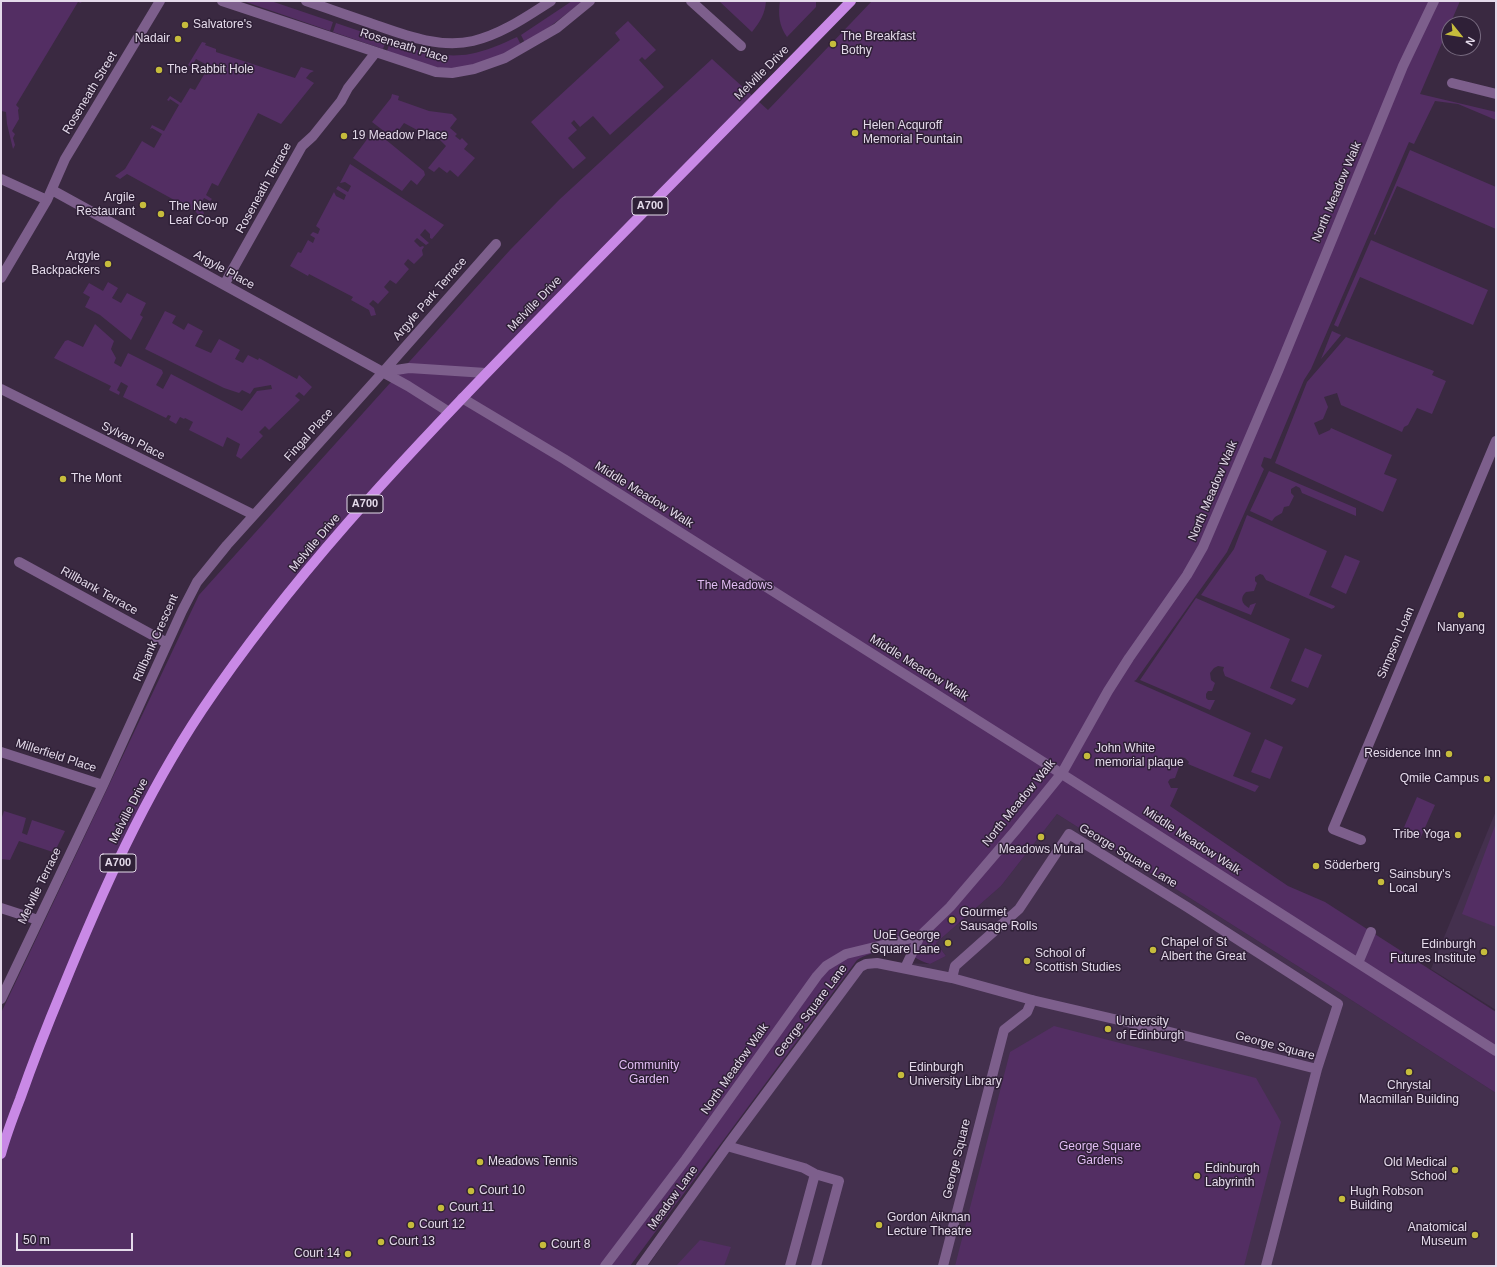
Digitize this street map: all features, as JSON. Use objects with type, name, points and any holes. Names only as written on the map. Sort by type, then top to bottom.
[{"type":"main road","name":"Melville Drive","points":[[1,1154],[40,1043],[84,937],[124,851],[159,781],[201,713],[237,660],[336,536],[462,398],[851,1]]},
{"type":"street","name":"Roseneath Street","points":[[1,278],[47,200],[65,159],[160,1]]},
{"type":"street","name":"Roseneath Place","points":[[222,1],[436,72],[452,73],[464,72],[505,58],[557,28],[590,1]]},
{"type":"street","points":[[306,1],[408,36],[435,42],[456,43],[475,41],[495,34],[513,26],[551,1]]},
{"type":"street","points":[[691,1],[740,46]]},
{"type":"street","name":"North Meadow Walk","points":[[906,968],[920,936],[950,907],[1062,773],[1108,691],[1129,658],[1187,575],[1203,547],[1275,378],[1403,66],[1434,1]]},
{"type":"street","name":"Roseneath Terrace","points":[[224,285],[302,146],[313,136],[341,101],[348,88],[376,52]]},
{"type":"street","points":[[1452,83],[1496,94]]},
{"type":"street","points":[[1,178],[47,200]]},
{"type":"street","name":"Argyle Place","points":[[52,190],[383,372],[449,412]]},
{"type":"street","name":"Argyle Park Terrace","points":[[383,372],[496,244]]},
{"type":"street","points":[[383,372],[409,368],[486,373]]},
{"type":"street","name":"Fingal Place","points":[[254,515],[383,372]]},
{"type":"street","name":"Sylvan Place","points":[[1,390],[254,515]]},
{"type":"street","name":"Middle Meadow Walk","points":[[462,398],[564,459],[1062,773],[1496,1050]]},
{"type":"street","name":"Simpson Loan","points":[[1361,840],[1333,828],[1496,441]]},
{"type":"street","name":"Rillbank Crescent","points":[[103,785],[188,598],[197,582],[254,515]]},
{"type":"street","name":"Rillbank Terrace","points":[[19,562],[168,643]]},
{"type":"street","name":"Millerfield Place","points":[[1,752],[103,785]]},
{"type":"street","name":"Melville Terrace","points":[[1,999],[103,785]]},
{"type":"street","name":"George Square Lane","points":[[727,1146],[860,967],[872,963],[906,968],[952,978],[955,966],[1019,909],[1069,834],[1187,906],[1338,1004],[1317,1069]]},
{"type":"street","points":[[1,908],[38,920]]},
{"type":"street","points":[[1358,963],[1372,932]]},
{"type":"street","name":"North Meadow Walk","points":[[605,1266],[686,1159],[817,976],[826,966],[846,954],[920,936]]},
{"type":"street","name":"George Square","points":[[952,978],[1032,1000],[1166,1031],[1317,1069],[1266,1266]]},
{"type":"street","name":"George Square","points":[[943,1266],[1004,1030],[1027,1012],[1032,1000]]},
{"type":"street","points":[[727,1146],[804,1168],[815,1174],[838,1181],[816,1266]]},
{"type":"street","name":"Meadow Lane","points":[[641,1266],[727,1146]]},
{"type":"street","points":[[790,1266],[815,1174]]},
{"type":"shaded area","points":[[1496,811],[1496,1010],[1431,969]]},
{"type":"shaded area","name":"University of Edinburgh","points":[[1057,814],[1496,1093],[1496,1266],[648,1266],[725,1155],[868,962],[930,964],[946,956],[936,943],[1001,886]]},
{"type":"green space","points":[[1,1],[82,1],[81,3],[78,2],[16,105],[19,108],[19,119],[12,131],[15,134],[13,138],[15,145],[13,149],[7,124],[6,112],[1,111]]},
{"type":"green space","points":[[243,1],[271,1],[333,22],[330,31]]},
{"type":"green space","points":[[572,1],[583,1],[552,25],[525,43],[521,35]]},
{"type":"green space","points":[[719,1],[766,1],[762,18],[752,32]]},
{"type":"green space","points":[[780,1],[816,1],[816,7],[787,37],[782,29],[780,20]]},
{"type":"green space","name":"The Meadows","points":[[872,1],[1460,1],[1454,16],[1441,16],[1441,45],[1420,94],[1496,112],[1496,120],[1458,104],[1435,101],[1414,144],[1409,142],[1311,369],[1304,380],[1271,459],[1264,457],[1261,466],[1264,469],[1227,552],[1134,681],[1251,733],[1233,776],[1259,786],[1255,792],[1188,764],[1189,762],[1185,758],[1180,757],[1177,761],[1177,765],[1179,767],[1175,778],[1170,779],[1168,782],[1171,788],[1178,788],[1170,806],[1288,886],[1325,902],[1496,1012],[1496,1093],[1057,814],[1001,886],[936,943],[946,956],[930,964],[907,954],[885,951],[873,953],[857,960],[630,1266],[1,1266],[1,1013],[199,595],[510,250],[560,199],[712,59],[768,110]]},
{"type":"green space","points":[[628,21],[656,50],[645,60],[642,57],[639,60],[664,87],[610,135],[593,116],[580,127],[574,120],[571,123],[577,130],[568,138],[586,158],[573,169],[531,122],[620,40],[615,33]]},
{"type":"green space","points":[[336,23],[386,40],[383,49],[333,32]]},
{"type":"green space","points":[[517,37],[521,45],[480,63],[457,68],[429,66],[387,51],[390,42],[439,55],[470,54],[500,45]]},
{"type":"green space","points":[[202,42],[206,43],[205,45],[216,49],[216,52],[295,78],[301,67],[314,71],[306,78],[314,83],[281,124],[258,113],[218,186],[212,183],[206,195],[212,199],[210,201],[204,198],[199,207],[204,213],[201,222],[197,221],[199,216],[196,212],[127,174],[120,179],[115,176],[125,169],[142,141],[154,148],[162,134],[152,128],[150,129],[152,125],[164,131],[179,105],[170,99],[169,101],[167,100],[170,96],[181,103],[190,88],[195,90],[209,66],[196,59],[191,67],[188,65]]},
{"type":"green space","points":[[392,94],[399,96],[398,100],[429,111],[452,114],[457,119],[450,128],[457,134],[455,136],[460,140],[462,138],[468,144],[464,149],[475,158],[458,177],[450,170],[447,173],[439,167],[434,172],[428,168],[446,146],[440,140],[436,140],[404,123],[393,138],[372,122],[391,98]]},
{"type":"green space","points":[[374,130],[424,171],[425,175],[417,185],[411,180],[402,191],[353,158]]},
{"type":"green space","points":[[1410,150],[1496,187],[1496,229],[1397,186],[1375,235],[1374,234]]},
{"type":"green space","points":[[350,164],[444,225],[432,239],[430,238],[430,234],[425,229],[420,235],[429,243],[426,245],[417,238],[414,241],[420,247],[424,247],[422,250],[423,255],[414,264],[408,259],[404,264],[409,269],[396,284],[390,280],[384,287],[389,292],[378,304],[373,300],[369,304],[374,308],[376,315],[371,316],[369,310],[351,300],[353,297],[309,274],[308,276],[290,266],[298,252],[301,253],[308,240],[313,243],[315,238],[310,235],[313,232],[318,234],[320,229],[316,226],[334,192],[336,196],[344,200],[346,195],[336,189],[338,186],[348,192],[351,186],[345,182],[340,183]]},
{"type":"green space","points":[[1371,240],[1488,290],[1473,325],[1360,277],[1338,327],[1334,325]]},
{"type":"green space","points":[[108,282],[118,288],[112,298],[121,303],[127,293],[146,303],[140,315],[143,317],[131,340],[100,315],[85,307],[90,297],[83,293],[89,283],[103,291]]},
{"type":"green space","points":[[165,311],[176,316],[172,323],[184,330],[188,323],[203,331],[195,346],[211,353],[219,339],[240,350],[235,359],[243,363],[248,355],[258,360],[259,358],[297,379],[299,375],[312,387],[304,396],[299,392],[295,396],[300,400],[269,430],[265,426],[259,432],[263,436],[241,459],[236,456],[240,444],[227,437],[223,447],[189,430],[193,422],[185,418],[180,417],[176,424],[169,420],[171,416],[168,415],[166,418],[123,397],[128,386],[121,382],[117,390],[120,392],[119,395],[109,390],[111,386],[54,358],[65,341],[68,340],[83,347],[95,324],[114,341],[111,349],[116,358],[114,363],[121,367],[128,353],[162,370],[163,373],[156,385],[163,389],[171,374],[242,411],[257,391],[272,389],[271,385],[254,388],[250,394],[242,390],[239,393],[224,388],[145,349]]},
{"type":"green space","points":[[1332,331],[1341,335],[1321,359]]},
{"type":"green space","points":[[1346,337],[1434,371],[1432,375],[1446,381],[1432,414],[1417,408],[1408,425],[1404,427],[1402,432],[1341,405],[1337,393],[1324,397],[1328,407],[1323,419],[1314,423],[1319,435],[1330,430],[1331,428],[1392,455],[1384,474],[1397,479],[1383,512],[1275,463],[1307,382]]},
{"type":"green space","points":[[1269,471],[1356,508],[1356,516],[1302,493],[1300,488],[1296,486],[1291,489],[1291,493],[1294,496],[1289,506],[1284,507],[1282,513],[1275,517],[1272,521],[1250,511]]},
{"type":"green space","points":[[1247,515],[1327,551],[1309,595],[1335,606],[1334,608],[1332,609],[1266,580],[1263,575],[1260,574],[1255,577],[1255,581],[1257,583],[1254,591],[1246,592],[1242,598],[1244,605],[1249,608],[1250,605],[1256,603],[1251,615],[1201,595],[1234,549]]},
{"type":"green space","points":[[1345,555],[1360,561],[1346,594],[1331,587]]},
{"type":"green space","points":[[1196,598],[1290,639],[1270,688],[1296,699],[1292,705],[1225,676],[1223,670],[1224,667],[1218,666],[1210,673],[1211,680],[1215,683],[1212,691],[1208,691],[1206,694],[1206,698],[1208,700],[1215,700],[1210,710],[1140,680]]},
{"type":"green space","points":[[1305,648],[1322,655],[1308,688],[1291,681]]},
{"type":"green space","points":[[1265,739],[1283,747],[1270,779],[1251,772]]},
{"type":"green space","points":[[1417,797],[1435,805],[1420,839],[1402,832]]},
{"type":"green space","points":[[4,811],[26,818],[22,833],[27,835],[32,820],[65,831],[55,851],[53,852],[19,841],[10,860],[1,859],[1,820]]},
{"type":"green space","points":[[1496,823],[1496,927],[1462,914]]},
{"type":"green space","name":"George Square Gardens","points":[[1054,1026],[1256,1078],[1281,1122],[1244,1266],[955,1266],[1010,1052]]},
{"type":"green space","points":[[700,1240],[731,1247],[724,1266],[676,1266]]},
{"type":"place","name":"Salvatore's","points":[[185,25]]},
{"type":"place","name":"Nadair","points":[[178,39]]},
{"type":"place","name":"The Breakfast Bothy","points":[[833,44]]},
{"type":"place","name":"The Rabbit Hole","points":[[159,70]]},
{"type":"place","name":"Helen Acquroff Memorial Fountain","points":[[855,133]]},
{"type":"place","name":"19 Meadow Place","points":[[344,136]]},
{"type":"place","name":"Argile Restaurant","points":[[143,205]]},
{"type":"place","name":"The New Leaf Co-op","points":[[161,214]]},
{"type":"place","name":"Argyle Backpackers","points":[[108,264]]},
{"type":"place","name":"The Mont","points":[[63,479]]},
{"type":"place","name":"Nanyang","points":[[1461,615]]},
{"type":"place","name":"Residence Inn","points":[[1449,754]]},
{"type":"place","name":"John White memorial plaque","points":[[1087,756]]},
{"type":"place","name":"Qmile Campus","points":[[1487,779]]},
{"type":"place","name":"Tribe Yoga","points":[[1458,835]]},
{"type":"place","name":"Meadows Mural","points":[[1041,837]]},
{"type":"place","name":"Söderberg","points":[[1316,866]]},
{"type":"place","name":"Sainsbury's Local","points":[[1381,882]]},
{"type":"place","name":"Gourmet Sausage Rolls","points":[[952,920]]},
{"type":"place","name":"UoE George Square Lane","points":[[948,943]]},
{"type":"place","name":"Chapel of St Albert the Great","points":[[1153,950]]},
{"type":"place","name":"Edinburgh Futures Institute","points":[[1484,952]]},
{"type":"place","name":"School of Scottish Studies","points":[[1027,961]]},
{"type":"place","name":"University of Edinburgh","points":[[1108,1029]]},
{"type":"place","name":"Chrystal Macmillan Building","points":[[1409,1072]]},
{"type":"place","name":"Edinburgh University Library","points":[[901,1075]]},
{"type":"place","name":"Meadows Tennis","points":[[480,1162]]},
{"type":"place","name":"Old Medical School","points":[[1455,1170]]},
{"type":"place","name":"Edinburgh Labyrinth","points":[[1197,1176]]},
{"type":"place","name":"Court 10","points":[[471,1191]]},
{"type":"place","name":"Hugh Robson Building","points":[[1342,1199]]},
{"type":"place","name":"Court 11","points":[[441,1208]]},
{"type":"place","name":"Court 12","points":[[411,1225]]},
{"type":"place","name":"Gordon Aikman Lecture Theatre","points":[[879,1225]]},
{"type":"place","name":"Anatomical Museum","points":[[1475,1235]]},
{"type":"place","name":"Court 13","points":[[381,1242]]},
{"type":"place","name":"Court 8","points":[[543,1245]]},
{"type":"place","name":"Court 14","points":[[348,1254]]},
{"type":"park label","name":"Community Garden","points":[[649,1073]]}]
